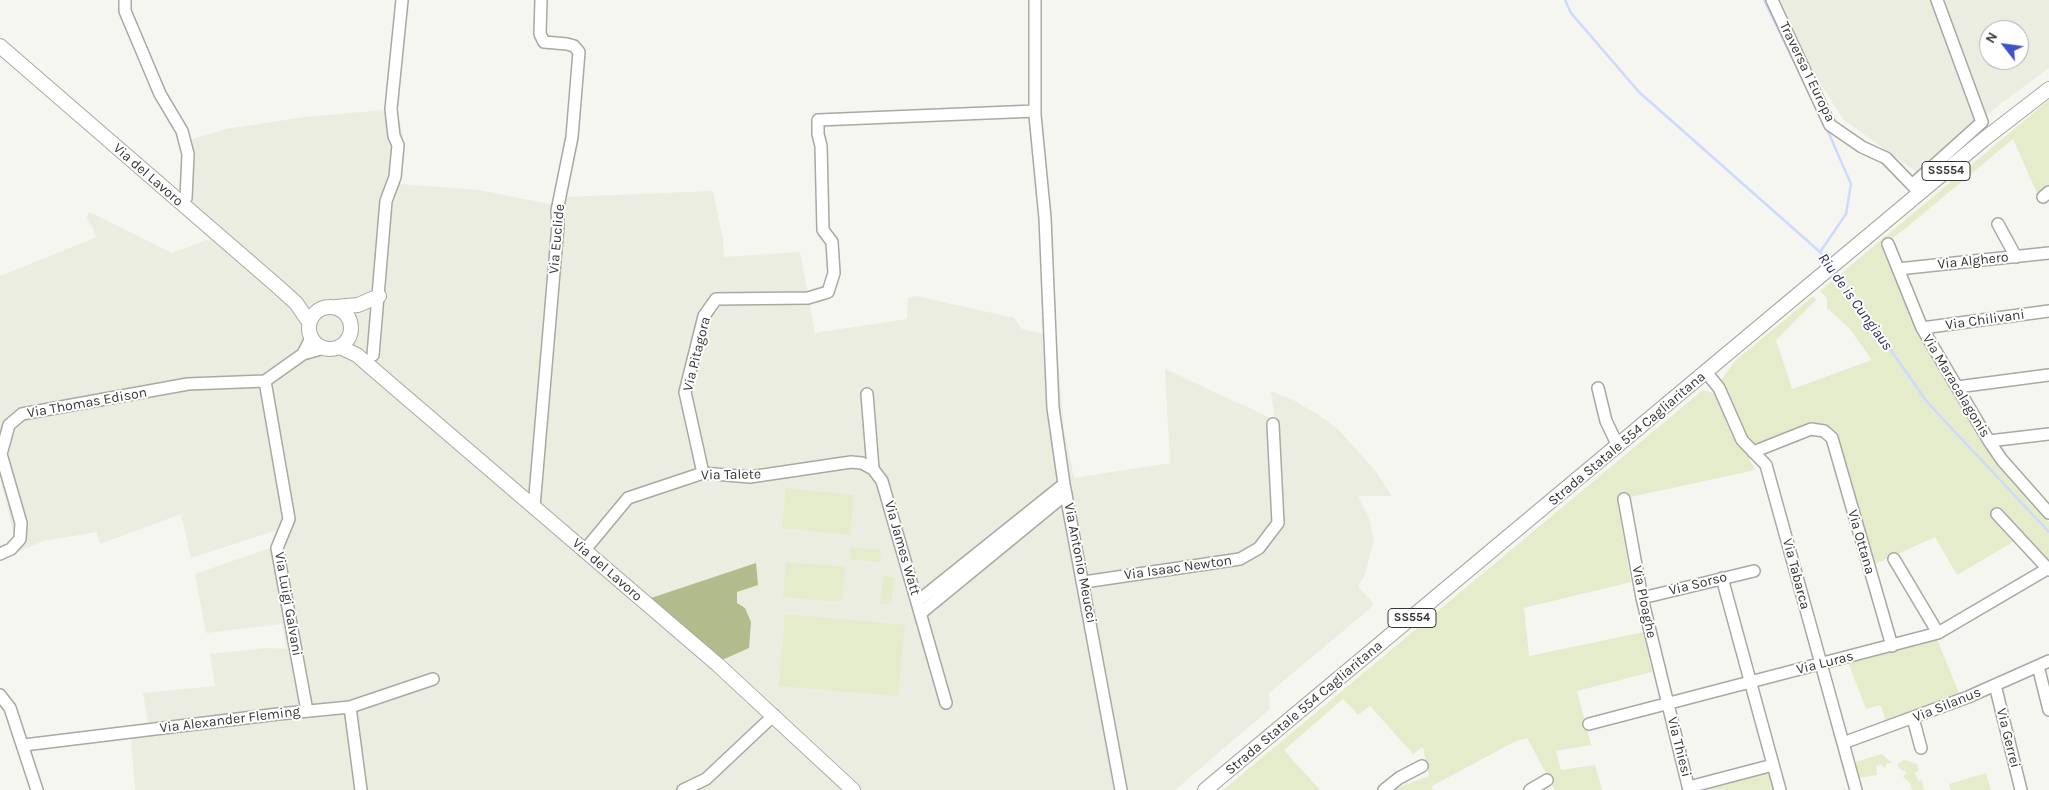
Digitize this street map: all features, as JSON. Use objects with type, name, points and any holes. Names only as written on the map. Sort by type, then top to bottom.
[{"type":"main road","name":"Via del Lavoro","points":[[0,46],[296,303]]},
{"type":"main road","name":"Strada Statale 554 Cagliaritana","points":[[1206,790],[1845,256],[1916,189],[2049,89]]},
{"type":"main road","points":[[296,303],[319,309],[358,305],[379,296]]},
{"type":"main road","points":[[296,303],[309,322],[311,338],[324,348],[347,336],[354,316],[379,296]]},
{"type":"main road","points":[[336,307],[349,317],[347,336]]},
{"type":"main road","points":[[309,322],[319,309]]},
{"type":"main road","name":"Via del Lavoro","points":[[347,336],[357,355],[774,715],[845,787]]},
{"type":"street","points":[[125,0],[126,11],[160,94],[182,131],[188,154],[186,198],[182,204]]},
{"type":"street","points":[[373,355],[386,201],[395,176],[398,145],[394,136],[391,109],[402,0]]},
{"type":"street","name":"Via Euclide","points":[[534,507],[558,224],[557,211],[572,137],[579,52],[574,46],[544,42],[540,34],[542,0]]},
{"type":"street","name":"Via Antonio Meucci","points":[[1036,0],[1035,111],[1045,218],[1053,408],[1065,489],[1084,582],[1121,790]]},
{"type":"street","name":"Traversa 1 Europa","points":[[1772,0],[1830,124],[1862,147],[1886,158],[1916,189]]},
{"type":"street","points":[[1916,189],[1982,122],[1937,0]]},
{"type":"street","name":"Via Pitagora","points":[[703,472],[685,392],[704,316],[716,299],[808,298],[828,292],[834,273],[832,242],[823,230],[821,146],[818,134],[818,120],[1035,111]]},
{"type":"street","points":[[1998,224],[2016,256]]},
{"type":"street","name":"Via Maracalagonis","points":[[1888,244],[1922,328],[1989,440],[2002,460],[2049,513]]},
{"type":"street","name":"Via Alghero","points":[[1898,269],[2049,252]]},
{"type":"street","name":"Via Chilivani","points":[[1922,328],[2049,312]]},
{"type":"street","points":[[303,354],[311,338]]},
{"type":"street","points":[[265,381],[303,354],[324,348]]},
{"type":"street","name":"Via Tabarca","points":[[1706,372],[1719,388],[1742,440],[1766,465],[1856,790]]},
{"type":"street","points":[[1957,386],[2049,375]]},
{"type":"street","name":"Via Thomas Edison","points":[[0,554],[11,549],[20,539],[20,524],[2,454],[9,425],[22,414],[188,384],[265,381]]},
{"type":"street","name":"Via Luigi Galvani","points":[[265,381],[289,519],[277,548],[307,710]]},
{"type":"street","points":[[1598,388],[1606,421],[1618,446]]},
{"type":"street","name":"Via James Watt","points":[[867,394],[873,469],[882,481],[946,703]]},
{"type":"street","name":"Via Isaac Newton","points":[[1084,582],[1240,559],[1259,548],[1278,523],[1273,424]]},
{"type":"street","name":"Via Ottana","points":[[1753,452],[1811,428],[1824,431],[1832,438],[1892,646]]},
{"type":"street","points":[[1989,440],[2049,434]]},
{"type":"street","name":"Via Talete","points":[[584,551],[628,498],[703,472],[750,477],[851,462],[862,463],[873,469]]},
{"type":"street","points":[[919,607],[1065,489]]},
{"type":"street","name":"Via Ploaghe","points":[[1624,499],[1642,598],[1668,704]]},
{"type":"street","points":[[1997,514],[2048,570]]},
{"type":"street","points":[[1894,559],[1938,633]]},
{"type":"street","name":"Via Sorso","points":[[1642,598],[1754,570]]},
{"type":"street","name":"Via Luras","points":[[1589,724],[1938,633],[2048,570]]},
{"type":"street","points":[[1722,578],[1780,790]]},
{"type":"street","points":[[2043,664],[2049,710]]},
{"type":"street","name":"Via Silanus","points":[[1843,743],[1913,718],[2043,664]]},
{"type":"street","name":"Via Alexander Fleming","points":[[24,745],[307,710],[350,707],[433,679]]},
{"type":"street","name":"Via Gerrei","points":[[1995,685],[2021,790]]},
{"type":"street","points":[[0,695],[10,708],[38,790]]},
{"type":"street","name":"Via Thiesi","points":[[1668,704],[1689,788]]},
{"type":"street","points":[[350,707],[361,790]]},
{"type":"street","points":[[683,790],[706,779],[774,715]]},
{"type":"street","points":[[1913,718],[1921,748]]},
{"type":"street","points":[[1689,788],[1773,765]]},
{"type":"street","points":[[1384,790],[1399,778],[1422,766]]},
{"type":"street","points":[[1530,790],[1547,780]]},
{"type":"shaded area","points":[[1780,0],[2049,0],[2049,68],[2000,104],[1919,174],[1843,119],[1809,65]]},
{"type":"shaded area","points":[[396,110],[403,135],[400,184],[479,190],[549,204],[566,197],[713,191],[723,239],[724,257],[800,252],[815,333],[907,319],[908,298],[917,296],[1014,318],[1022,329],[1056,337],[1064,429],[1074,478],[1170,463],[1165,369],[1275,420],[1271,391],[1295,401],[1339,430],[1377,473],[1392,496],[1358,496],[1369,519],[1374,540],[1365,575],[1358,587],[1371,600],[1373,606],[1269,693],[1270,709],[1175,790],[135,790],[130,725],[148,723],[143,693],[215,686],[210,654],[267,648],[286,649],[282,624],[206,633],[195,574],[270,548],[277,530],[191,558],[181,514],[100,544],[97,532],[43,541],[18,552],[0,476],[0,276],[97,237],[87,217],[89,212],[172,253],[210,239],[172,204],[183,192],[190,140],[226,129],[305,117]]},
{"type":"green space","points":[[2049,100],[2049,185],[2037,193],[2013,139],[1901,232],[1882,245],[1920,330],[1998,463],[2049,522],[2049,560],[1999,506],[1989,515],[2013,542],[1957,575],[1935,537],[1873,565],[1840,455],[1816,425],[1806,425],[1762,444],[1749,443],[1722,384],[1722,379],[1735,361],[1813,296],[1816,300],[1776,340],[1792,389],[1872,360],[1849,328],[1827,308],[1827,298],[1820,291]]},
{"type":"green space","points":[[1703,390],[1716,394],[1755,470],[1617,500],[1631,582],[1524,608],[1529,656],[1644,632],[1652,672],[1577,691],[1591,745],[1556,751],[1561,770],[1595,765],[1602,790],[1555,790],[1527,738],[1514,742],[1432,786],[1432,790],[1392,790],[1429,776],[1423,747],[1413,754],[1370,706],[1358,715],[1343,699],[1284,750],[1320,790],[1223,790]]},
{"type":"green space","points":[[786,488],[854,495],[850,535],[782,528]]},
{"type":"green space","points":[[851,548],[881,550],[880,562],[850,559]]},
{"type":"green space","points":[[786,562],[845,567],[841,602],[783,597]]},
{"type":"green space","points":[[756,563],[758,585],[737,592],[737,603],[745,608],[751,622],[749,648],[722,660],[651,598]]},
{"type":"green space","points":[[883,576],[894,578],[891,604],[880,603]]},
{"type":"green space","points":[[785,614],[905,625],[898,696],[779,686]]},
{"type":"green space","points":[[1937,639],[1959,693],[1886,724],[1881,705],[1866,709],[1848,662]]},
{"type":"green space","points":[[1882,754],[1892,763],[1887,763],[1885,768],[1880,764],[1876,766],[1877,775],[1858,778],[1855,762]]},
{"type":"green space","points":[[1904,760],[1917,764],[1919,770],[1915,773],[1918,781],[1922,780],[1924,790],[1912,790],[1910,783],[1903,777],[1906,772],[1899,768],[1897,764]]},
{"type":"green space","points":[[1769,769],[1775,790],[1694,790]]},
{"type":"green space","points":[[1986,773],[1991,790],[1951,790],[1949,784]]},
{"type":"waterway","name":"Riu de is Cungiaus","points":[[1565,0],[1571,13],[1639,92],[1829,262]]},
{"type":"waterway","points":[[1764,0],[1805,84]]},
{"type":"waterway","points":[[1820,252],[1846,214],[1851,184],[1826,127]]},
{"type":"waterway","name":"Riu de is Cungiaus","points":[[1835,270],[1927,402],[2049,532]]}]
